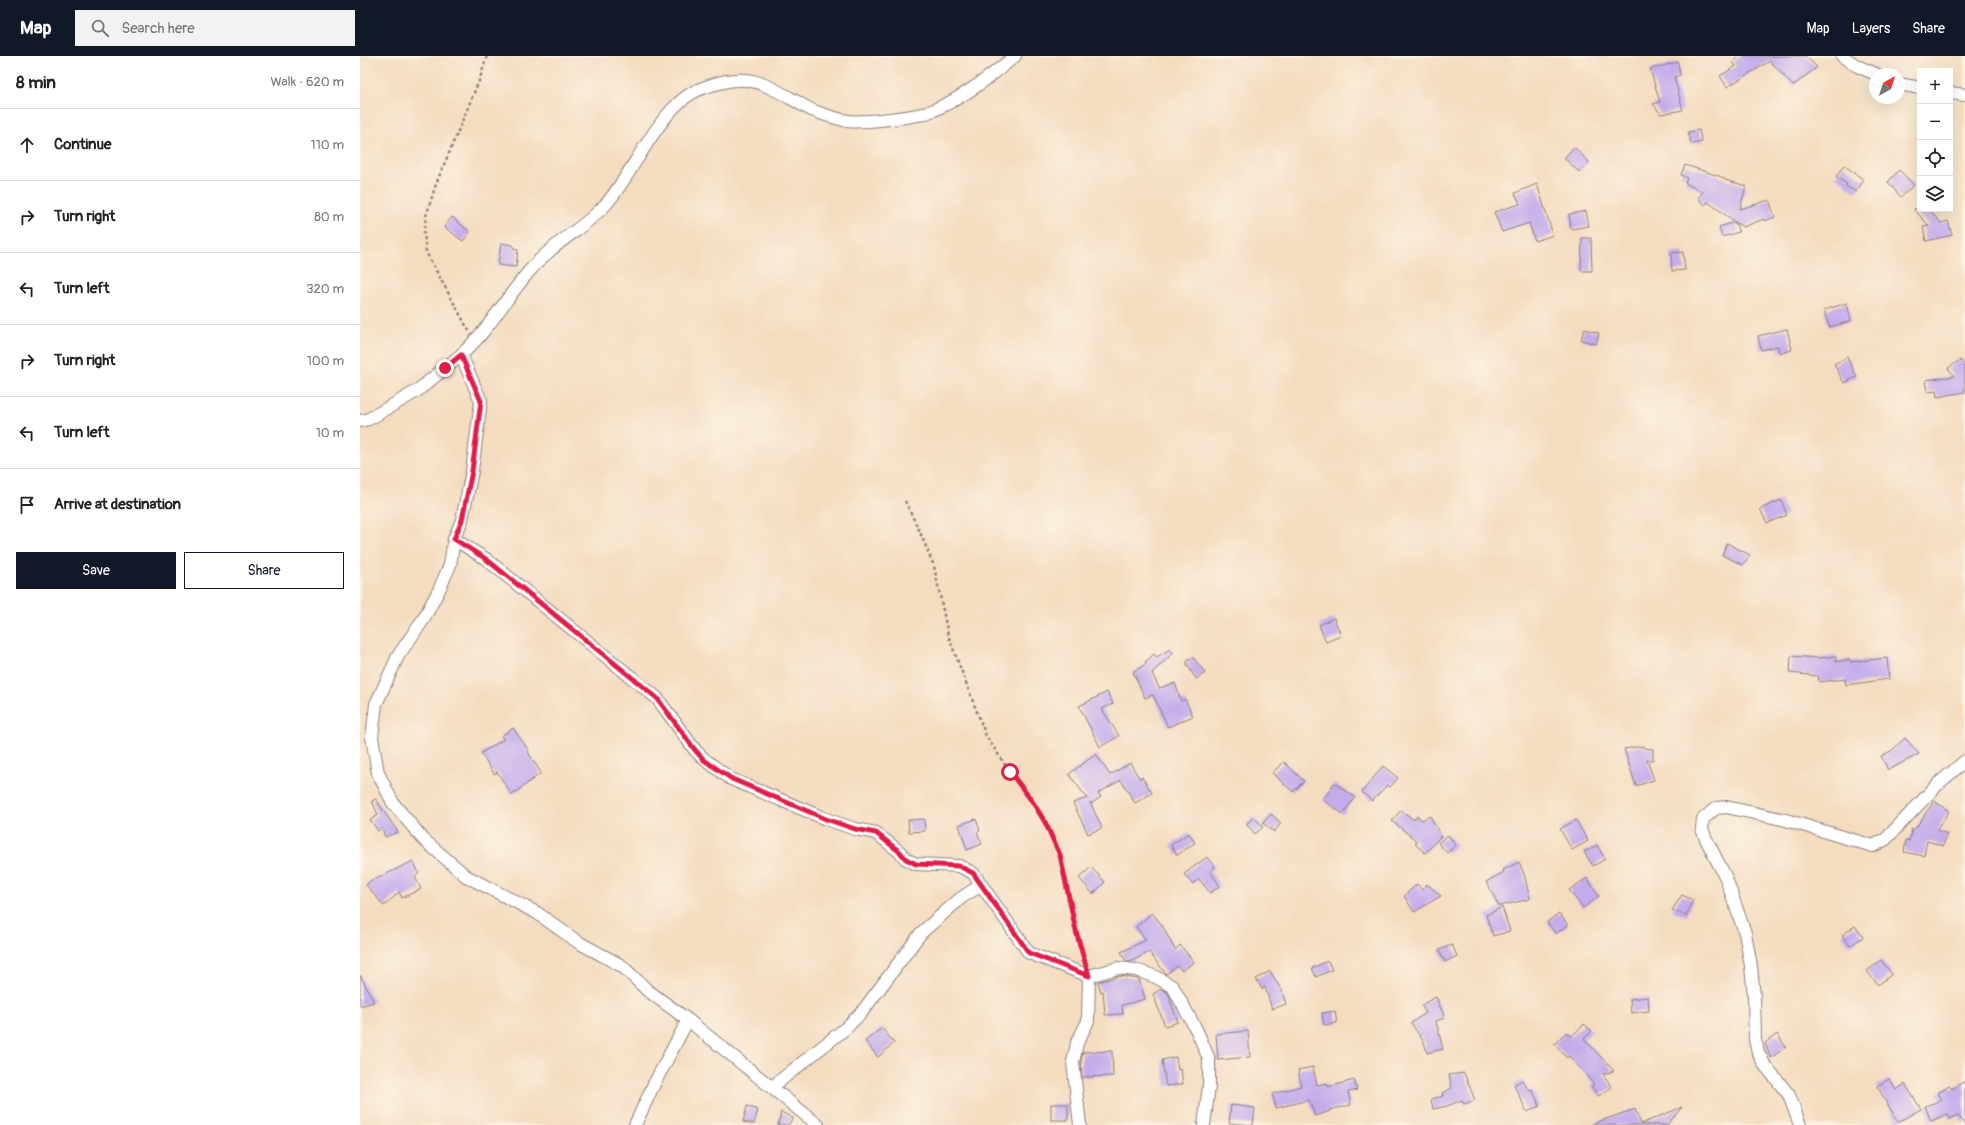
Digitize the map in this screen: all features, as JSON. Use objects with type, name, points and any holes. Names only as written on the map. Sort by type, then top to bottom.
[{"type":"street","points":[[360,421],[369,419],[417,390],[476,342],[532,268],[546,253],[607,203],[672,111],[698,90],[728,80],[750,79],[775,89],[813,111],[850,122],[891,119],[925,113],[949,102],[993,73],[1015,56]]},
{"type":"street","points":[[1842,56],[1857,66],[1869,71]]},
{"type":"street","points":[[1905,85],[1917,87]]},
{"type":"street","points":[[1953,93],[1965,95]]},
{"type":"street","points":[[461,355],[481,401],[472,471],[462,520],[454,539],[450,565],[423,620],[398,656],[376,704],[372,737],[378,772],[393,802],[423,839],[466,876],[537,913],[578,942],[622,966],[647,990],[688,1020],[818,1125]]},
{"type":"street","points":[[454,539],[486,559],[657,698],[704,760],[732,779],[826,819],[855,829],[876,833],[900,852],[906,859],[916,864],[959,866],[973,873],[1029,953],[1089,976],[1118,968],[1136,970],[1156,977],[1173,987],[1210,1058],[1209,1086],[1204,1125]]},
{"type":"street","points":[[1800,1125],[1789,1095],[1764,1064],[1758,1052],[1755,1040],[1754,997],[1751,966],[1745,933],[1726,878],[1702,829],[1703,819],[1716,808],[1726,807],[1786,820],[1873,846],[1886,839],[1940,783],[1965,761]]},
{"type":"street","points":[[772,1087],[846,1028],[862,1012],[921,933],[961,898],[981,885]]},
{"type":"street","points":[[1080,1125],[1072,1062],[1077,1043],[1088,1020],[1089,976]]},
{"type":"street","points":[[635,1125],[654,1084],[688,1020]]},
{"type":"path","points":[[476,342],[426,252],[424,234],[426,216],[436,184],[479,81],[487,56]]},
{"type":"path","points":[[905,502],[934,566],[948,635],[986,736],[1010,772],[1032,801],[1045,822],[1060,855],[1076,931],[1089,976]]},
{"type":"building","points":[[1740,56],[1805,56],[1817,67],[1793,86],[1770,61],[1727,87],[1720,76],[1736,66],[1733,62]]},
{"type":"building","points":[[1678,62],[1680,75],[1674,77],[1683,110],[1661,114],[1653,104],[1660,102],[1650,69]]},
{"type":"building","points":[[1699,130],[1702,142],[1691,144],[1688,132]]},
{"type":"building","points":[[1574,147],[1589,162],[1579,172],[1564,158]]},
{"type":"building","points":[[1685,165],[1746,186],[1740,209],[1769,200],[1775,217],[1765,221],[1764,219],[1743,227],[1708,202],[1705,205],[1698,198],[1703,192],[1685,183],[1687,178],[1681,175]]},
{"type":"building","points":[[1844,165],[1864,180],[1856,192],[1836,177]]},
{"type":"building","points":[[1899,170],[1914,185],[1901,197],[1888,182]]},
{"type":"building","points":[[1537,184],[1553,235],[1535,241],[1529,223],[1502,232],[1494,212],[1520,204],[1515,193]]},
{"type":"building","points":[[1914,209],[1917,209],[1917,212],[1932,212],[1941,223],[1948,221],[1952,235],[1926,241],[1923,227],[1929,226]]},
{"type":"building","points":[[1586,211],[1589,226],[1571,229],[1569,214]]},
{"type":"building","points":[[452,217],[470,232],[463,241],[444,227]]},
{"type":"building","points":[[1735,222],[1739,232],[1722,237],[1719,227]]},
{"type":"building","points":[[1582,238],[1591,238],[1592,271],[1581,271]]},
{"type":"building","points":[[501,243],[513,245],[513,248],[518,249],[516,267],[498,265]]},
{"type":"building","points":[[1683,252],[1685,270],[1672,271],[1671,253]]},
{"type":"building","points":[[1847,303],[1851,321],[1829,327],[1824,310]]},
{"type":"building","points":[[1584,329],[1599,333],[1596,344],[1581,340]]},
{"type":"building","points":[[1787,329],[1792,350],[1779,353],[1778,346],[1761,350],[1758,336]]},
{"type":"building","points":[[1847,357],[1857,377],[1844,383],[1834,364]]},
{"type":"building","points":[[1960,360],[1965,365],[1965,392],[1937,397],[1936,391],[1928,392],[1926,380],[1954,376],[1948,368]]},
{"type":"building","points":[[1781,500],[1787,515],[1767,523],[1760,509]]},
{"type":"building","points":[[1727,543],[1750,555],[1743,565],[1722,555]]},
{"type":"building","points":[[1334,618],[1341,636],[1326,642],[1319,625]]},
{"type":"building","points":[[1170,649],[1173,653],[1152,673],[1159,688],[1175,683],[1181,701],[1185,699],[1193,716],[1168,727],[1153,695],[1145,698],[1133,672],[1146,664],[1145,662],[1154,654],[1157,657]]},
{"type":"building","points":[[1791,656],[1819,658],[1836,656],[1836,662],[1850,659],[1850,662],[1887,658],[1889,679],[1846,685],[1845,679],[1819,682],[1818,676],[1790,673]]},
{"type":"building","points":[[1193,657],[1205,673],[1196,679],[1187,665],[1187,661]]},
{"type":"building","points":[[1107,692],[1113,704],[1102,709],[1119,736],[1100,747],[1079,706]]},
{"type":"building","points":[[513,728],[529,751],[528,752],[541,773],[512,795],[497,772],[494,774],[481,753],[504,739],[501,736]]},
{"type":"building","points":[[1905,738],[1919,754],[1888,770],[1881,756],[1891,751]]},
{"type":"building","points":[[1643,746],[1644,748],[1653,749],[1653,760],[1647,760],[1654,780],[1636,786],[1624,749]]},
{"type":"building","points":[[1096,754],[1110,775],[1130,763],[1140,779],[1142,777],[1152,793],[1135,803],[1121,780],[1098,793],[1101,797],[1091,804],[1090,802],[1102,828],[1088,834],[1073,803],[1087,798],[1069,774]]},
{"type":"building","points":[[1284,762],[1304,781],[1293,792],[1272,773]]},
{"type":"building","points":[[1383,766],[1398,778],[1390,787],[1387,785],[1372,801],[1362,792]]},
{"type":"building","points":[[1334,783],[1355,797],[1343,814],[1323,800]]},
{"type":"building","points":[[376,799],[398,832],[385,837],[382,828],[378,831],[370,820],[378,815],[372,801]]},
{"type":"building","points":[[1934,801],[1949,811],[1937,830],[1947,834],[1943,846],[1927,841],[1924,856],[1904,852],[1906,840],[1909,841],[1912,829],[1915,829]]},
{"type":"building","points":[[1401,810],[1414,820],[1417,816],[1422,820],[1430,816],[1441,836],[1425,853],[1415,844],[1418,842],[1392,821]]},
{"type":"building","points":[[1271,814],[1281,823],[1274,832],[1263,823]]},
{"type":"building","points":[[1254,817],[1263,827],[1255,834],[1246,824]]},
{"type":"building","points":[[924,819],[925,831],[909,832],[908,820]]},
{"type":"building","points":[[976,819],[980,831],[977,832],[982,844],[967,850],[959,825]]},
{"type":"building","points":[[1576,820],[1588,841],[1572,850],[1560,829]]},
{"type":"building","points":[[1189,833],[1195,843],[1177,855],[1171,845]]},
{"type":"building","points":[[1448,835],[1456,845],[1447,853],[1438,843]]},
{"type":"building","points":[[1597,845],[1605,859],[1593,866],[1584,852]]},
{"type":"building","points":[[1207,857],[1215,867],[1210,871],[1220,886],[1210,893],[1199,879],[1192,884],[1184,874]]},
{"type":"building","points":[[413,861],[419,873],[415,877],[421,889],[402,898],[399,892],[384,906],[366,885],[374,878],[376,879]]},
{"type":"building","points":[[1519,862],[1524,874],[1530,899],[1499,906],[1486,882],[1504,872],[1503,870]]},
{"type":"building","points":[[1091,867],[1105,882],[1093,894],[1079,878]]},
{"type":"building","points":[[1587,878],[1599,896],[1583,908],[1569,890]]},
{"type":"building","points":[[1417,884],[1422,890],[1427,884],[1441,896],[1414,912],[1404,896]]},
{"type":"building","points":[[1682,895],[1693,900],[1686,916],[1672,910]]},
{"type":"building","points":[[1502,907],[1510,931],[1493,936],[1486,915]]},
{"type":"building","points":[[1152,913],[1162,925],[1175,950],[1180,945],[1194,962],[1182,971],[1178,966],[1166,974],[1149,952],[1130,962],[1126,961],[1121,952],[1146,940],[1136,927]]},
{"type":"building","points":[[1559,913],[1568,925],[1556,934],[1547,922]]},
{"type":"building","points":[[1855,926],[1863,937],[1850,946],[1842,935]]},
{"type":"building","points":[[1452,945],[1457,956],[1445,962],[1439,950]]},
{"type":"building","points":[[1881,960],[1892,974],[1878,985],[1867,971]]},
{"type":"building","points":[[1328,961],[1332,970],[1316,977],[1312,968]]},
{"type":"building","points":[[1270,971],[1282,991],[1286,1004],[1272,1009],[1265,987],[1262,989],[1256,979]]},
{"type":"building","points":[[360,975],[374,1002],[360,1006]]},
{"type":"building","points":[[1120,976],[1139,979],[1145,999],[1122,1005],[1123,1014],[1105,1015],[1103,991],[1101,992],[1098,982]]},
{"type":"building","points":[[1161,989],[1167,992],[1171,999],[1170,1000],[1178,1022],[1165,1026],[1153,994]]},
{"type":"building","points":[[1436,997],[1445,1018],[1436,1021],[1443,1049],[1427,1053],[1424,1042],[1411,1023],[1426,1013],[1421,1005]]},
{"type":"building","points":[[1648,997],[1649,1011],[1631,1013],[1630,999]]},
{"type":"building","points":[[1335,1011],[1337,1023],[1324,1025],[1322,1013]]},
{"type":"building","points":[[1584,1024],[1592,1031],[1584,1039],[1614,1071],[1603,1074],[1612,1087],[1599,1096],[1591,1086],[1594,1084],[1569,1056],[1567,1058],[1554,1044],[1566,1032],[1571,1037]]},
{"type":"building","points":[[882,1028],[894,1043],[878,1057],[865,1041]]},
{"type":"building","points":[[1248,1031],[1250,1057],[1218,1060],[1216,1034]]},
{"type":"building","points":[[1777,1034],[1786,1047],[1771,1058],[1765,1043]]},
{"type":"building","points":[[1112,1051],[1113,1076],[1082,1077],[1081,1061],[1083,1052]]},
{"type":"building","points":[[1176,1057],[1178,1070],[1181,1069],[1183,1084],[1166,1086],[1162,1060]]},
{"type":"building","points":[[1313,1067],[1317,1085],[1327,1083],[1328,1087],[1354,1080],[1357,1090],[1348,1092],[1351,1105],[1329,1110],[1330,1111],[1315,1116],[1309,1100],[1276,1108],[1272,1094],[1301,1086],[1298,1070]]},
{"type":"building","points":[[1464,1073],[1475,1100],[1464,1104],[1462,1100],[1447,1106],[1433,1109],[1431,1099],[1443,1096],[1442,1093],[1452,1088],[1449,1075]]},
{"type":"building","points":[[1889,1079],[1896,1090],[1905,1084],[1921,1109],[1898,1122],[1877,1086]]},
{"type":"building","points":[[1522,1080],[1529,1091],[1532,1090],[1540,1106],[1527,1112],[1514,1085]]},
{"type":"building","points":[[1965,1081],[1965,1125],[1958,1115],[1950,1119],[1948,1114],[1931,1121],[1925,1106],[1942,1100],[1938,1093],[1949,1085],[1952,1089]]},
{"type":"building","points":[[1051,1104],[1068,1104],[1068,1120],[1051,1120]]},
{"type":"building","points":[[1231,1105],[1255,1108],[1253,1125],[1229,1123]]},
{"type":"building","points":[[747,1106],[758,1110],[754,1124],[743,1122]]},
{"type":"building","points":[[1682,1107],[1667,1125],[1595,1125],[1594,1123],[1635,1109],[1641,1124]]},
{"type":"building","points":[[781,1112],[793,1118],[788,1125],[778,1125]]},
{"type":"route","points":[[445,368],[461,355],[481,401],[476,429],[472,471],[462,520],[454,539],[486,559],[657,698],[672,720],[685,734],[695,750],[704,760],[732,779],[826,819],[855,829],[870,830],[884,838],[906,859],[916,864],[959,866],[973,873],[1029,953],[1089,976],[1076,931],[1060,855],[1045,822],[1032,801],[1010,772]]}]
